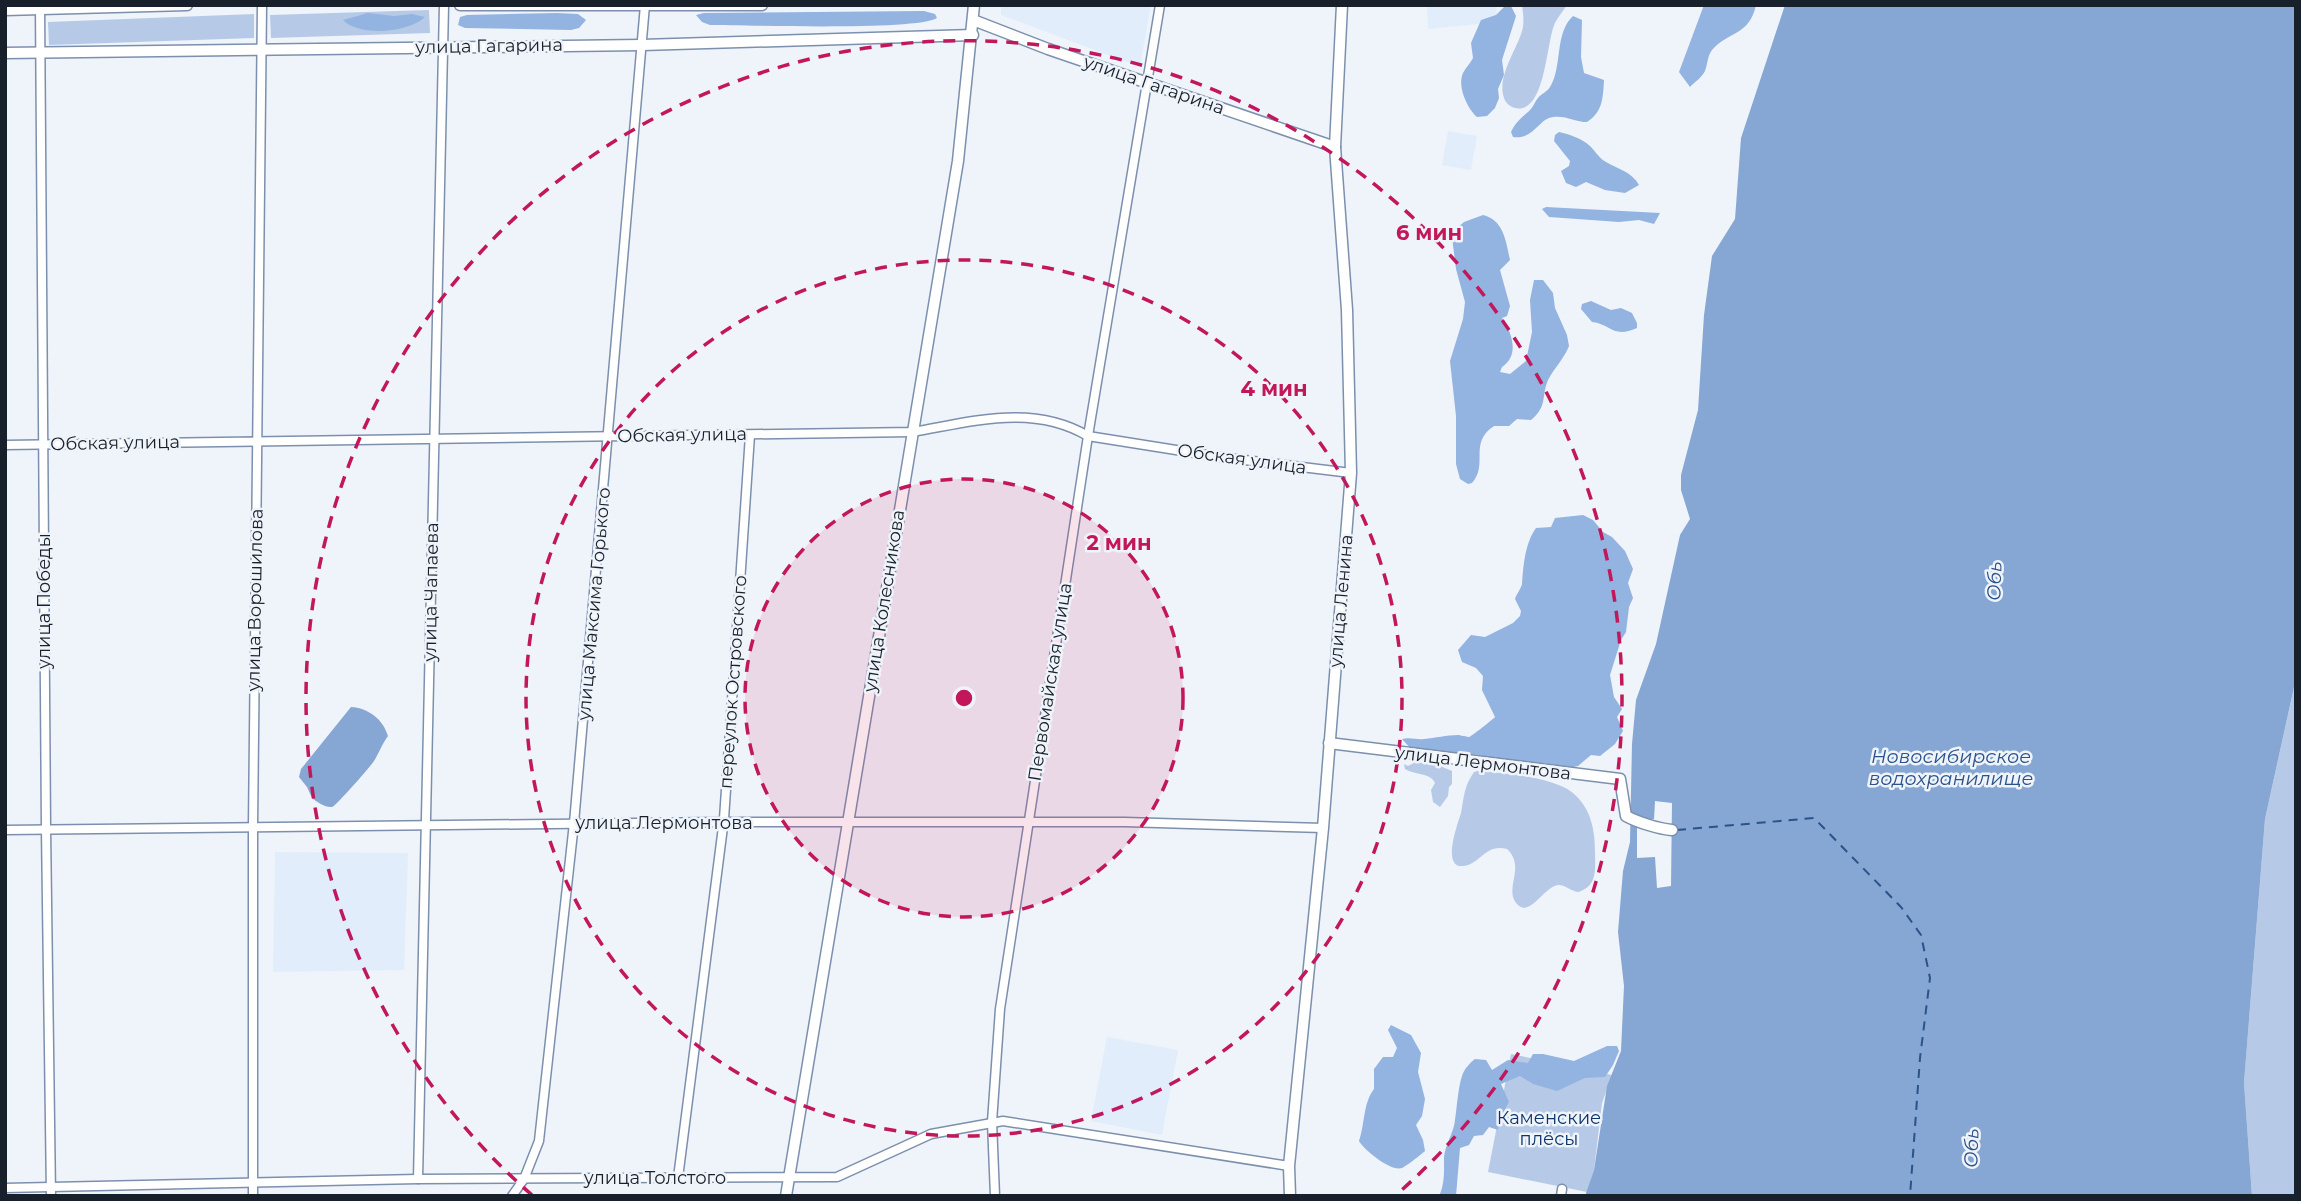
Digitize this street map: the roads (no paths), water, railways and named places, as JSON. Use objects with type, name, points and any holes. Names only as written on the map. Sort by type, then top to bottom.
[{"type":"street","points":[[12,8],[187,5]]},
{"type":"street","name":"улица Ворошилова","points":[[253,1196],[253,826],[262,5]]},
{"type":"street","name":"улица Чапаева","points":[[418,1179],[444,5]]},
{"type":"street","points":[[460,5],[762,5]]},
{"type":"street","name":"улица Колесникова","points":[[786,1196],[958,161],[973,36],[974,5]]},
{"type":"street","name":"Первомайская улица","points":[[995,1196],[992,1122],[1000,1009],[1088,436],[1160,5]]},
{"type":"street","name":"улица Ленина","points":[[1290,1196],[1290,1167],[1323,828],[1351,473],[1347,310],[1335,147],[1342,5]]},
{"type":"street","name":"улица Максима Горького","points":[[512,1196],[524,1179],[539,1141],[574,823],[645,6]]},
{"type":"street","name":"улица Победы","points":[[40,7],[51,1191]]},
{"type":"street","name":"улица Гагарина","points":[[973,20],[1335,147]]},
{"type":"street","name":"улица Гагарина","points":[[5,54],[642,45],[973,36]]},
{"type":"street","name":"Обская улица","points":[[5,445],[912,432],[1025,416],[1051,419],[1088,436],[1220,457],[1351,473]]},
{"type":"street","name":"переулок Островского","points":[[678,1178],[723,822],[750,435]]},
{"type":"street","name":"улица Лермонтова","points":[[1329,743],[1620,779],[1626,816],[1672,830]]},
{"type":"street","name":"улица Лермонтова","points":[[5,830],[723,822],[1125,822],[1323,828]]},
{"type":"street","name":"улица Толстого","points":[[5,1188],[51,1191],[253,1182],[418,1179],[838,1177],[931,1133],[1003,1121],[1290,1167]]},
{"type":"water","name":"Новосибирское водохранилище","points":[[1785,5],[2296,5],[2296,678],[2265,819],[2244,1083],[2252,1196],[1585,1196],[1594,1170],[1607,1086],[1621,1051],[1624,986],[1618,932],[1623,871],[1630,842],[1632,744],[1636,700],[1656,644],[1680,535],[1690,519],[1681,490],[1681,475],[1698,410],[1704,315],[1712,256],[1735,219],[1741,138]]},
{"type":"water","points":[[351,707],[374,716],[388,736],[374,761],[360,778],[335,805],[327,807],[312,798],[299,777],[301,769]]},
{"type":"water label","name":"Обь","points":[[1994,581]]},
{"type":"water label","name":"Обь","points":[[1971,1148]]},
{"type":"park label","name":"Каменские плёсы","points":[[1549,1128]]}]
